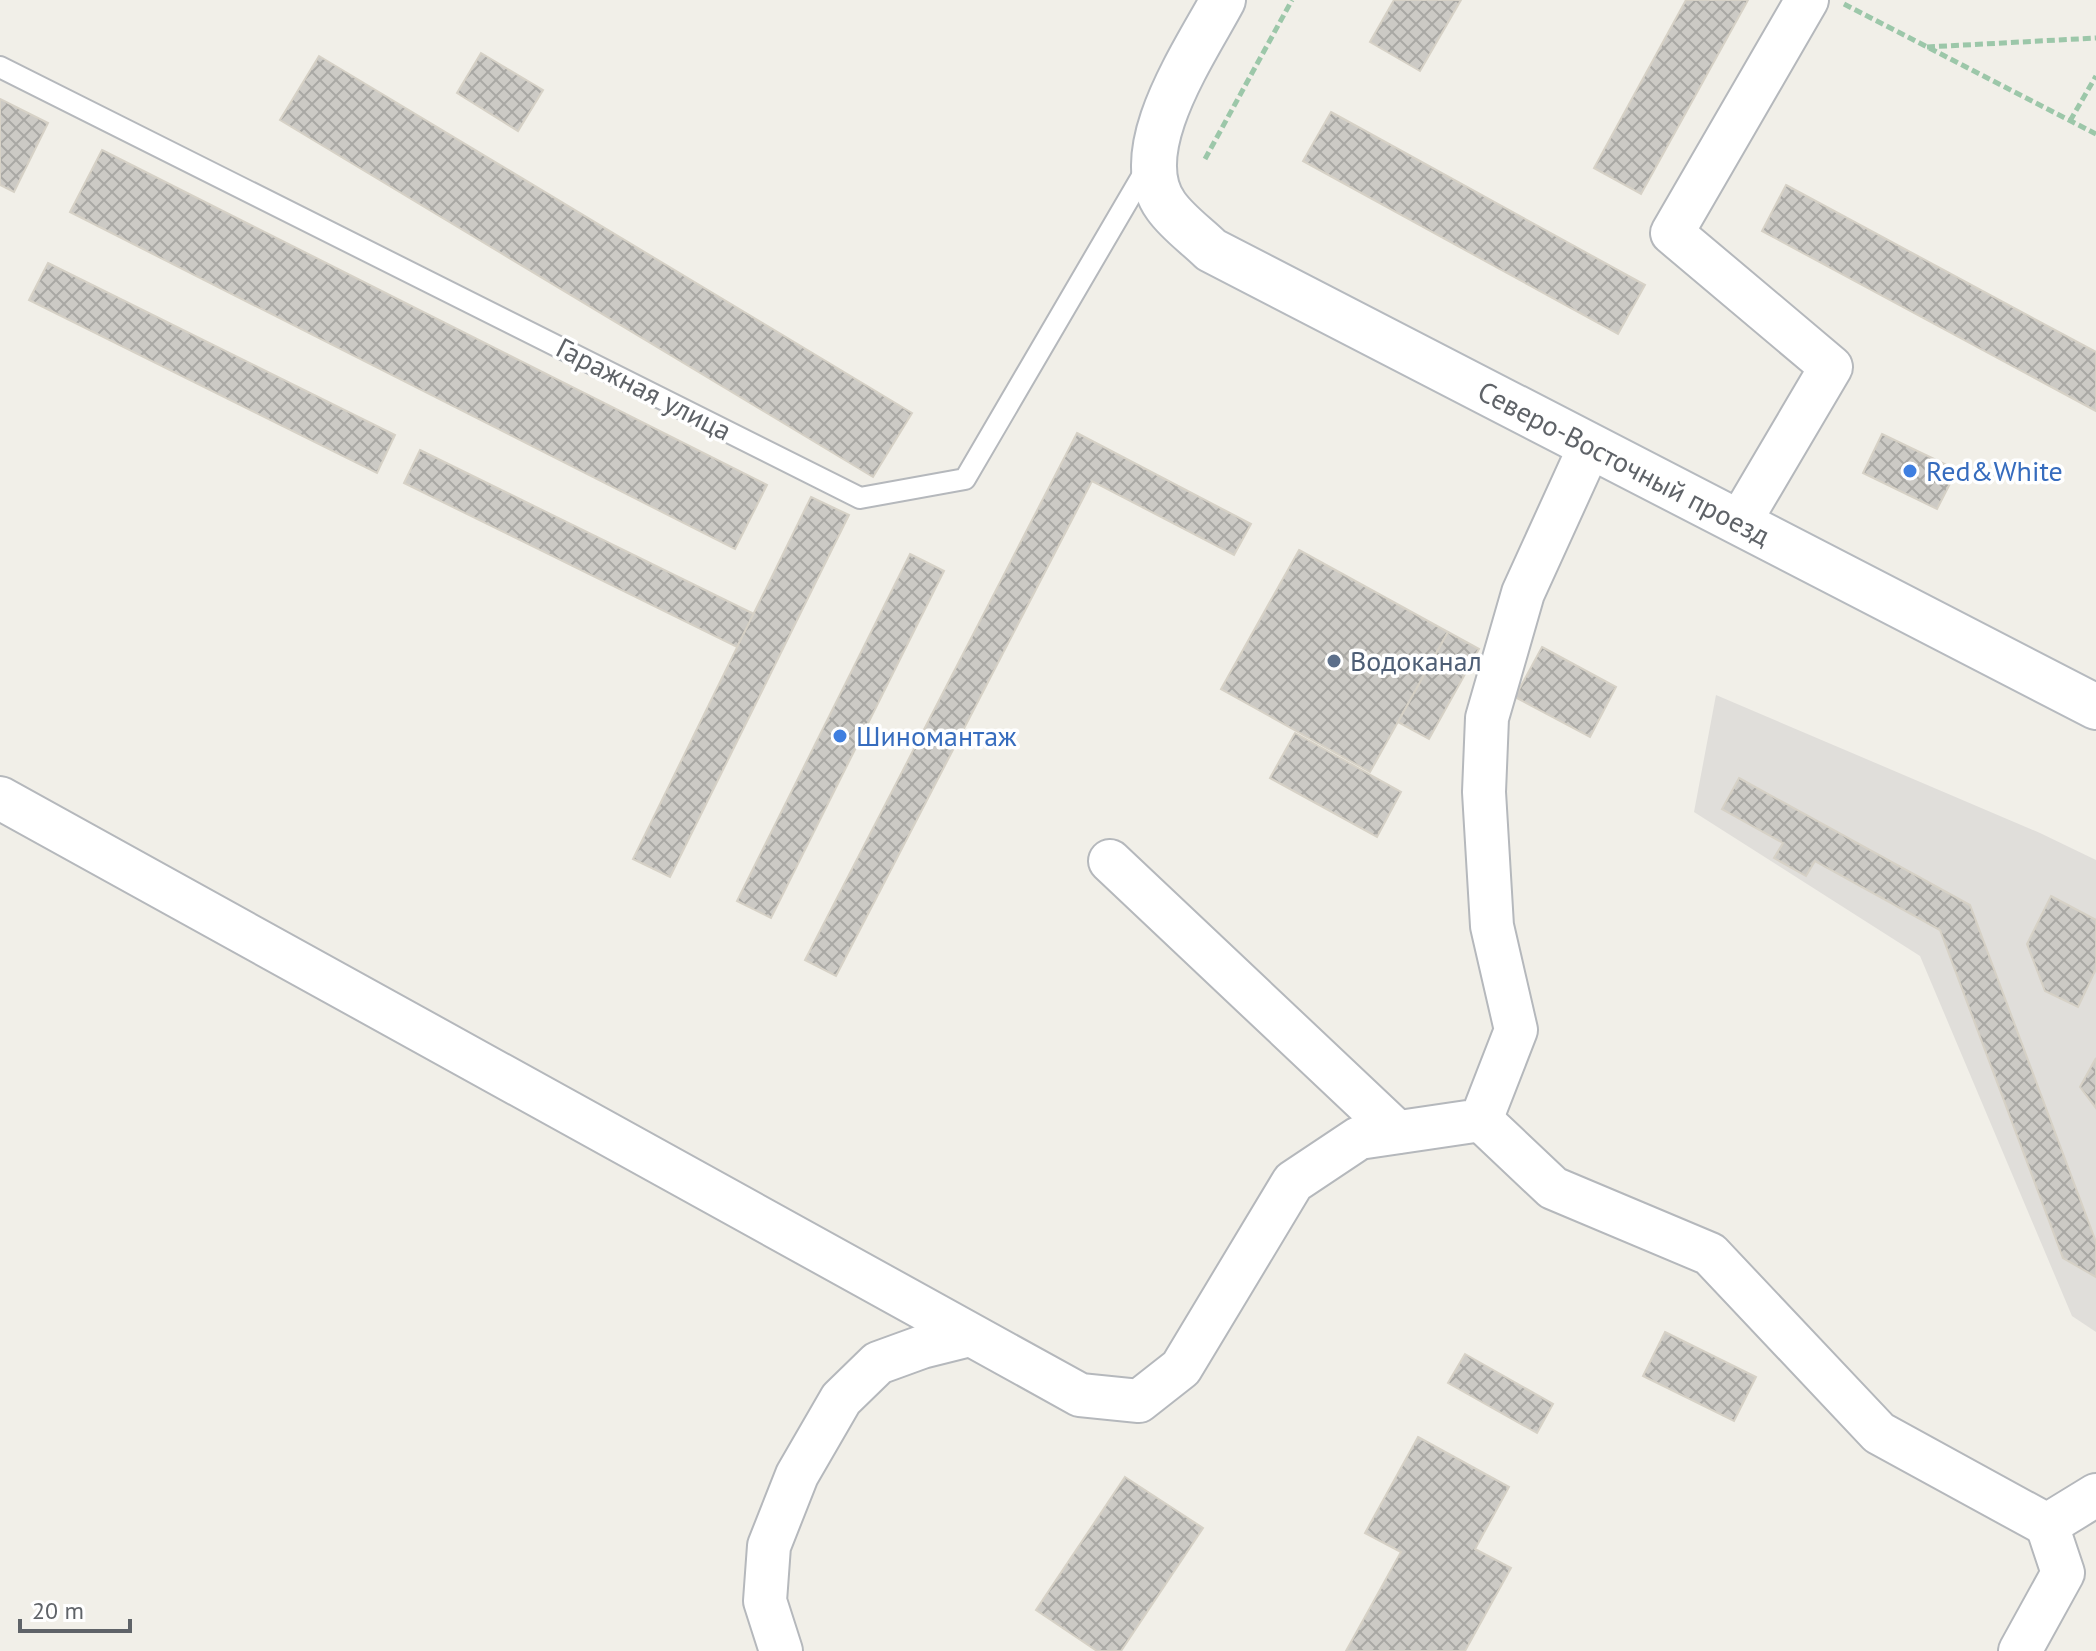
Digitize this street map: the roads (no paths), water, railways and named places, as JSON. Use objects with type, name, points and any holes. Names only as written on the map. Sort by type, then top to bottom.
[{"type":"street","points":[[1152,159],[1161,118],[1223,0]]},
{"type":"street","points":[[1739,523],[1831,367],[1672,233],[1807,0]]},
{"type":"street","name":"Северо-Восточный проезд","points":[[1152,159],[1165,205],[1211,250],[2096,707]]},
{"type":"street","points":[[1481,1120],[1516,1030],[1492,926],[1484,792],[1487,718],[1523,593],[1590,446]]},
{"type":"street","points":[[0,798],[1080,1395],[1139,1401],[1181,1368],[1293,1182],[1359,1138],[1481,1120]]},
{"type":"street","points":[[1110,861],[1397,1132]]},
{"type":"street","points":[[1481,1120],[1553,1188],[1710,1254],[1879,1433],[2047,1525],[2063,1573],[2020,1651]]},
{"type":"street","points":[[781,1651],[765,1601],[769,1546],[797,1475],[841,1399],[878,1363],[922,1347],[970,1335]]},
{"type":"street","points":[[2047,1525],[2096,1495]]},
{"type":"lane","name":"Гаражная улица","points":[[0,67],[860,498],[965,479],[1152,159]]},
{"type":"place","name":"Red&White","points":[[1910,471]]},
{"type":"place","name":"Водоканал","points":[[1334,661]]},
{"type":"place","name":"Шиномантаж","points":[[840,736]]}]
